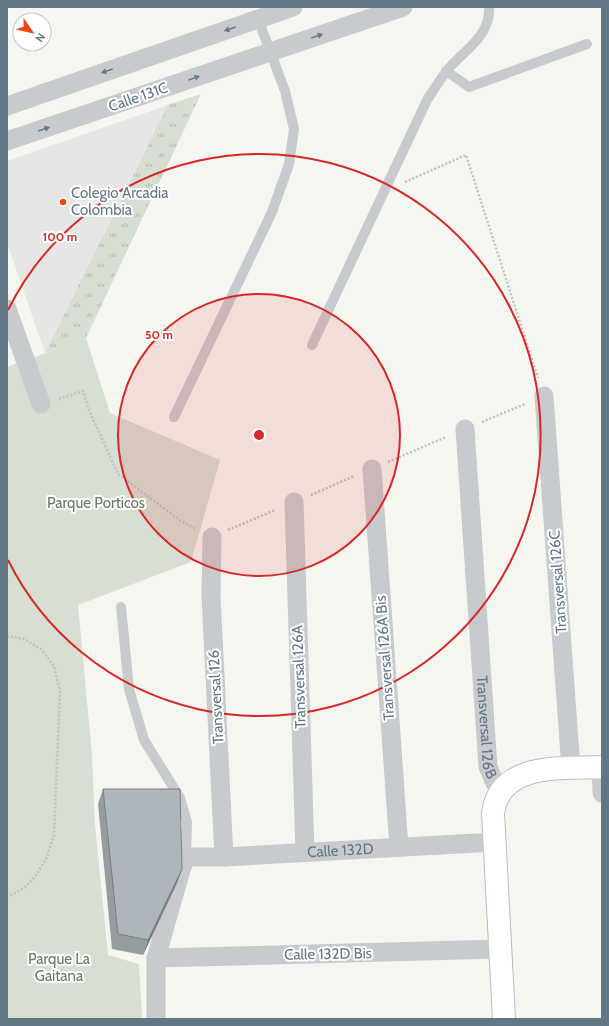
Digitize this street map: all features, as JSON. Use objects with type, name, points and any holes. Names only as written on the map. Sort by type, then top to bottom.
[{"type":"main road","points":[[502,791],[510,782],[528,772],[601,767]]},
{"type":"main road","name":"Transversal 126B","points":[[502,791],[494,804],[493,813],[504,1019]]},
{"type":"street","points":[[7,106],[293,7]]},
{"type":"street","name":"Calle 131C","points":[[7,141],[403,7]]},
{"type":"street","points":[[7,309],[41,404]]},
{"type":"street","name":"Transversal 126C","points":[[544,396],[571,769]]},
{"type":"street","name":"Transversal 126B","points":[[465,429],[488,767],[495,783],[502,791]]},
{"type":"street","name":"Transversal 126A Bis","points":[[372,469],[399,847]]},
{"type":"street","name":"Transversal 126A","points":[[294,502],[305,852]]},
{"type":"street","name":"Transversal 126","points":[[212,536],[211,596],[224,857]]},
{"type":"street","points":[[601,767],[602,793]]},
{"type":"street","name":"Calle 132D","points":[[186,857],[224,857],[495,842]]},
{"type":"street","points":[[156,1019],[156,958],[186,857]]},
{"type":"street","name":"Calle 132D Bis","points":[[156,958],[500,949]]},
{"type":"lane","points":[[312,345],[426,100],[446,71],[480,36],[487,26],[489,7]]},
{"type":"lane","points":[[174,417],[272,212],[289,164],[294,129],[284,91],[258,19]]},
{"type":"lane","points":[[446,71],[469,87],[587,44]]},
{"type":"lane","points":[[121,608],[129,689],[144,740],[180,798],[187,822],[186,857]]},
{"type":"path","points":[[384,191],[466,155],[544,396]]},
{"type":"path","points":[[41,404],[83,391],[89,410],[118,474],[181,522],[212,536]]},
{"type":"path","points":[[7,637],[9,636],[24,639],[41,649],[54,666],[60,692],[54,835],[46,859],[35,877],[24,888],[11,895],[7,894]]},
{"type":"shaded area","name":"Colegio Arcadia Colombia","points":[[168,105],[45,353],[7,243],[7,161]]},
{"type":"green space","points":[[201,94],[86,338],[45,353],[168,105]]},
{"type":"green space","points":[[86,338],[110,413],[220,460],[191,562],[78,605],[92,755],[95,825],[108,955],[139,964],[142,1019],[7,1019],[7,367]]},
{"type":"building","points":[[103,789],[180,789],[182,869],[148,940],[118,934]]},
{"type":"place","name":"Colegio Arcadia Colombia","points":[[63,202]]},
{"type":"park label","name":"Parque Porticos","points":[[96,503]]},
{"type":"park label","name":"Parque La Gaitana","points":[[59,968]]}]
